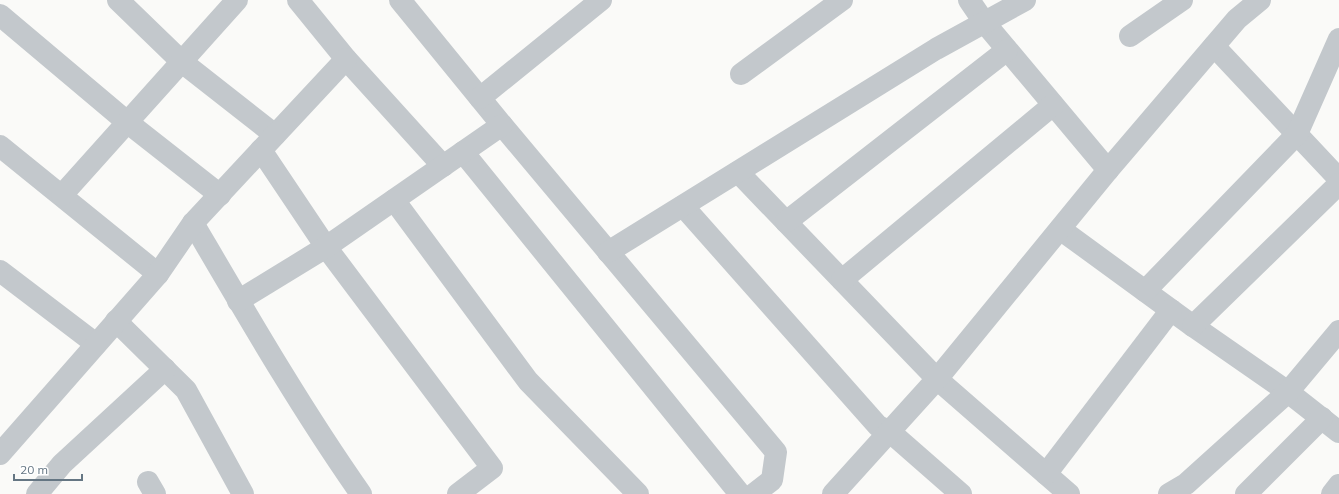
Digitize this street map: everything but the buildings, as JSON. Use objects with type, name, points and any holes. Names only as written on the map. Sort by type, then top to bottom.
[{"type":"street","points":[[118,0],[268,143],[326,247],[492,468],[470,490]]},
{"type":"street","points":[[62,195],[236,0]]},
{"type":"street","points":[[298,0],[346,59],[443,166]]},
{"type":"street","points":[[400,0],[502,125],[776,452],[777,487],[754,494]]},
{"type":"street","points":[[480,98],[601,0]]},
{"type":"street","points":[[740,74],[842,0]]},
{"type":"street","points":[[970,0],[984,22],[1108,170]]},
{"type":"street","points":[[608,252],[936,49],[1025,0]]},
{"type":"street","points":[[1130,36],[1182,0]]},
{"type":"street","points":[[833,494],[937,379],[1108,170],[1237,19],[1260,0]]},
{"type":"street","points":[[0,14],[128,122],[220,195]]},
{"type":"street","points":[[1145,291],[1297,134],[1339,39]]},
{"type":"street","points":[[1214,46],[1339,179]]},
{"type":"street","points":[[786,222],[1007,50]]},
{"type":"street","points":[[0,454],[158,274],[193,223],[346,59]]},
{"type":"street","points":[[842,280],[1053,105]]},
{"type":"street","points":[[238,301],[326,247],[502,125]]},
{"type":"street","points":[[0,146],[158,274]]},
{"type":"street","points":[[463,152],[740,494]]},
{"type":"street","points":[[738,172],[937,379],[1069,494]]},
{"type":"street","points":[[1193,326],[1339,184]]},
{"type":"street","points":[[394,200],[528,381],[638,494]]},
{"type":"street","points":[[682,206],[878,426],[889,431],[961,494]]},
{"type":"street","points":[[193,223],[238,301],[328,447],[361,494]]},
{"type":"street","points":[[1060,229],[1193,326],[1288,392],[1339,432]]},
{"type":"street","points":[[0,272],[96,344]]},
{"type":"street","points":[[1046,474],[1171,310]]},
{"type":"street","points":[[116,321],[186,390],[243,494]]},
{"type":"street","points":[[1169,494],[1186,484],[1288,392],[1339,331]]},
{"type":"street","points":[[37,494],[62,464],[165,369]]},
{"type":"street","points":[[1246,494],[1322,418]]},
{"type":"street","points":[[1332,494],[1339,485]]}]
